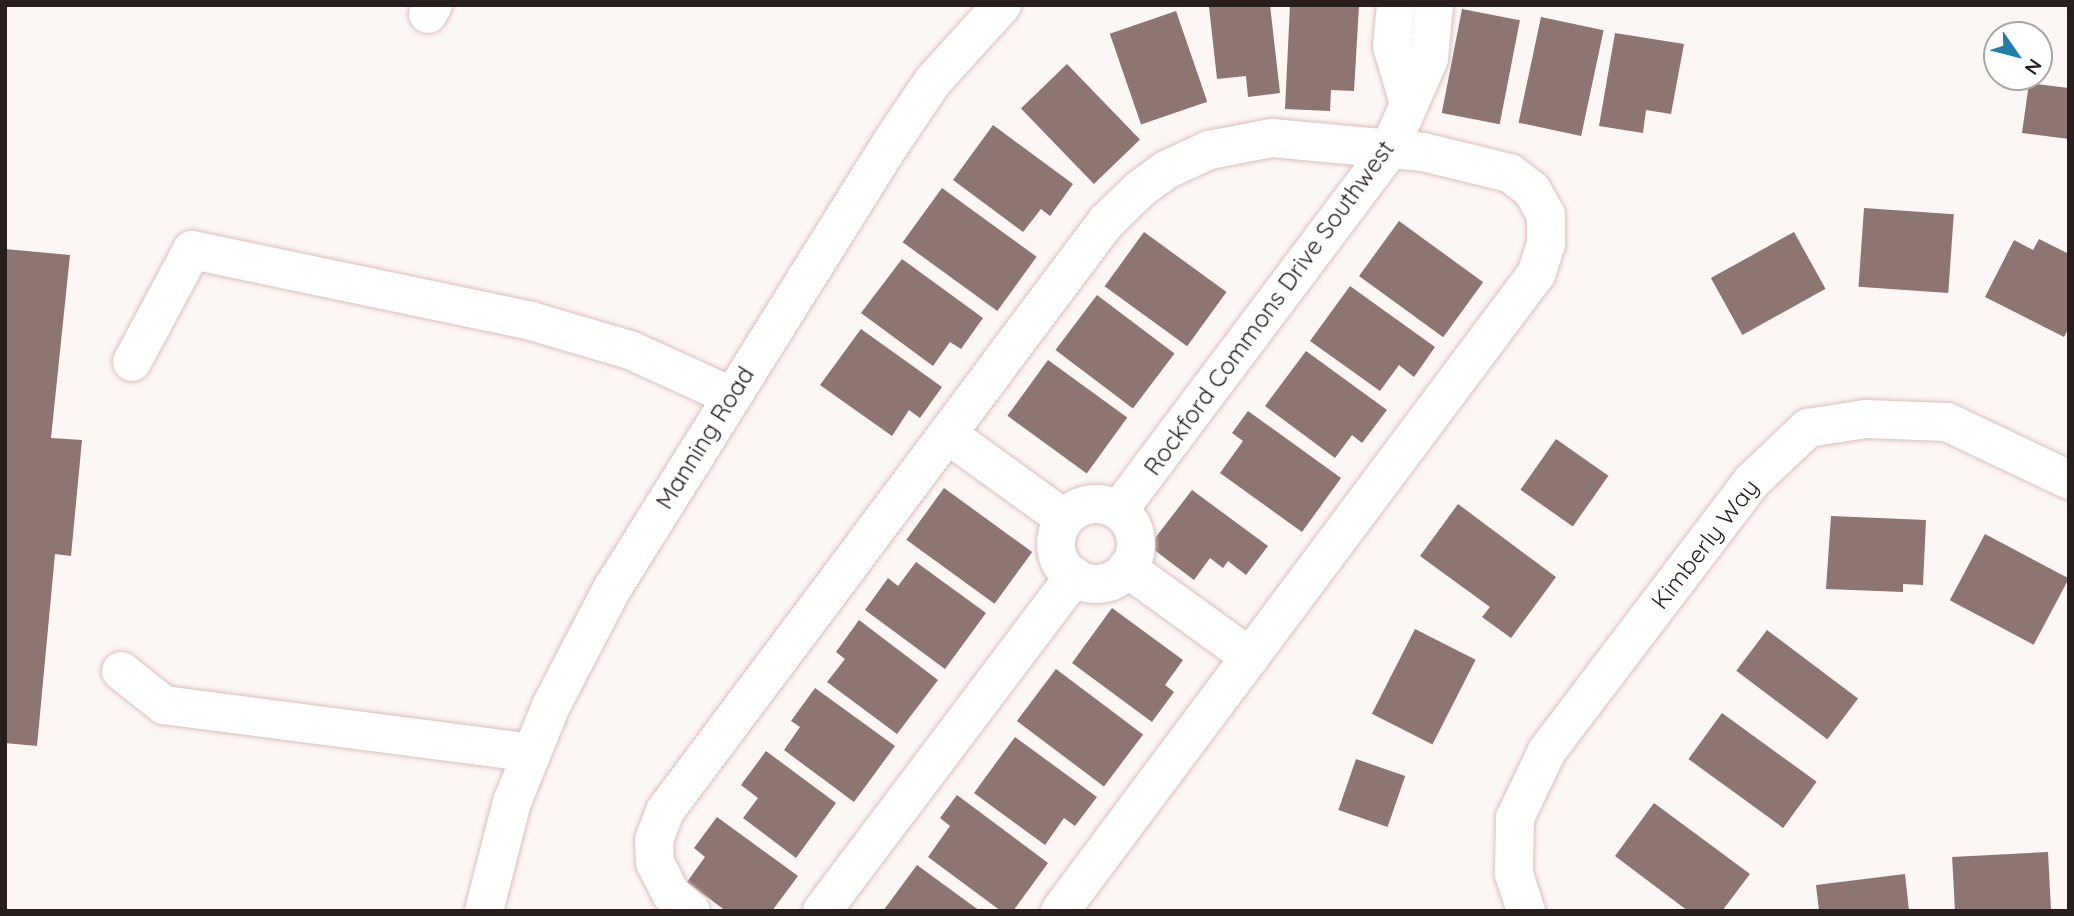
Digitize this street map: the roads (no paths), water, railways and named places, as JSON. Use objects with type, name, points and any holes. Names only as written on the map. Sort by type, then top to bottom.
[{"type":"street","name":"Manning Road","points":[[484,911],[509,813],[532,753],[579,648],[731,396],[933,81],[1002,5]]},
{"type":"street","points":[[1396,5],[1392,46],[1408,100]]},
{"type":"street","name":"Rockford Commons Drive Southwest","points":[[1119,510],[1389,150],[1405,120],[1408,100],[1429,60],[1434,5]]},
{"type":"street","points":[[691,911],[671,894],[655,863],[653,840],[660,821],[1106,222],[1166,170],[1225,145],[1264,139],[1468,160],[1523,181],[1546,215],[1543,258],[1527,286],[1060,911]]},
{"type":"street","points":[[132,362],[192,250],[531,321],[631,350],[731,396]]},
{"type":"street","name":"Kimberly Way","points":[[1527,911],[1514,873],[1515,818],[1547,751],[1751,482],[1808,428],[1865,419],[1947,422],[2069,480]]},
{"type":"street","points":[[947,433],[1065,519]]},
{"type":"street","points":[[1090,504],[1119,510],[1135,529],[1136,545],[1128,568],[1111,581],[1095,584],[1074,576],[1059,559],[1055,543],[1065,519],[1090,504]]},
{"type":"street","points":[[1128,568],[1250,657]]},
{"type":"street","points":[[822,911],[1074,576]]},
{"type":"street","points":[[121,671],[163,705],[532,753]]}]
